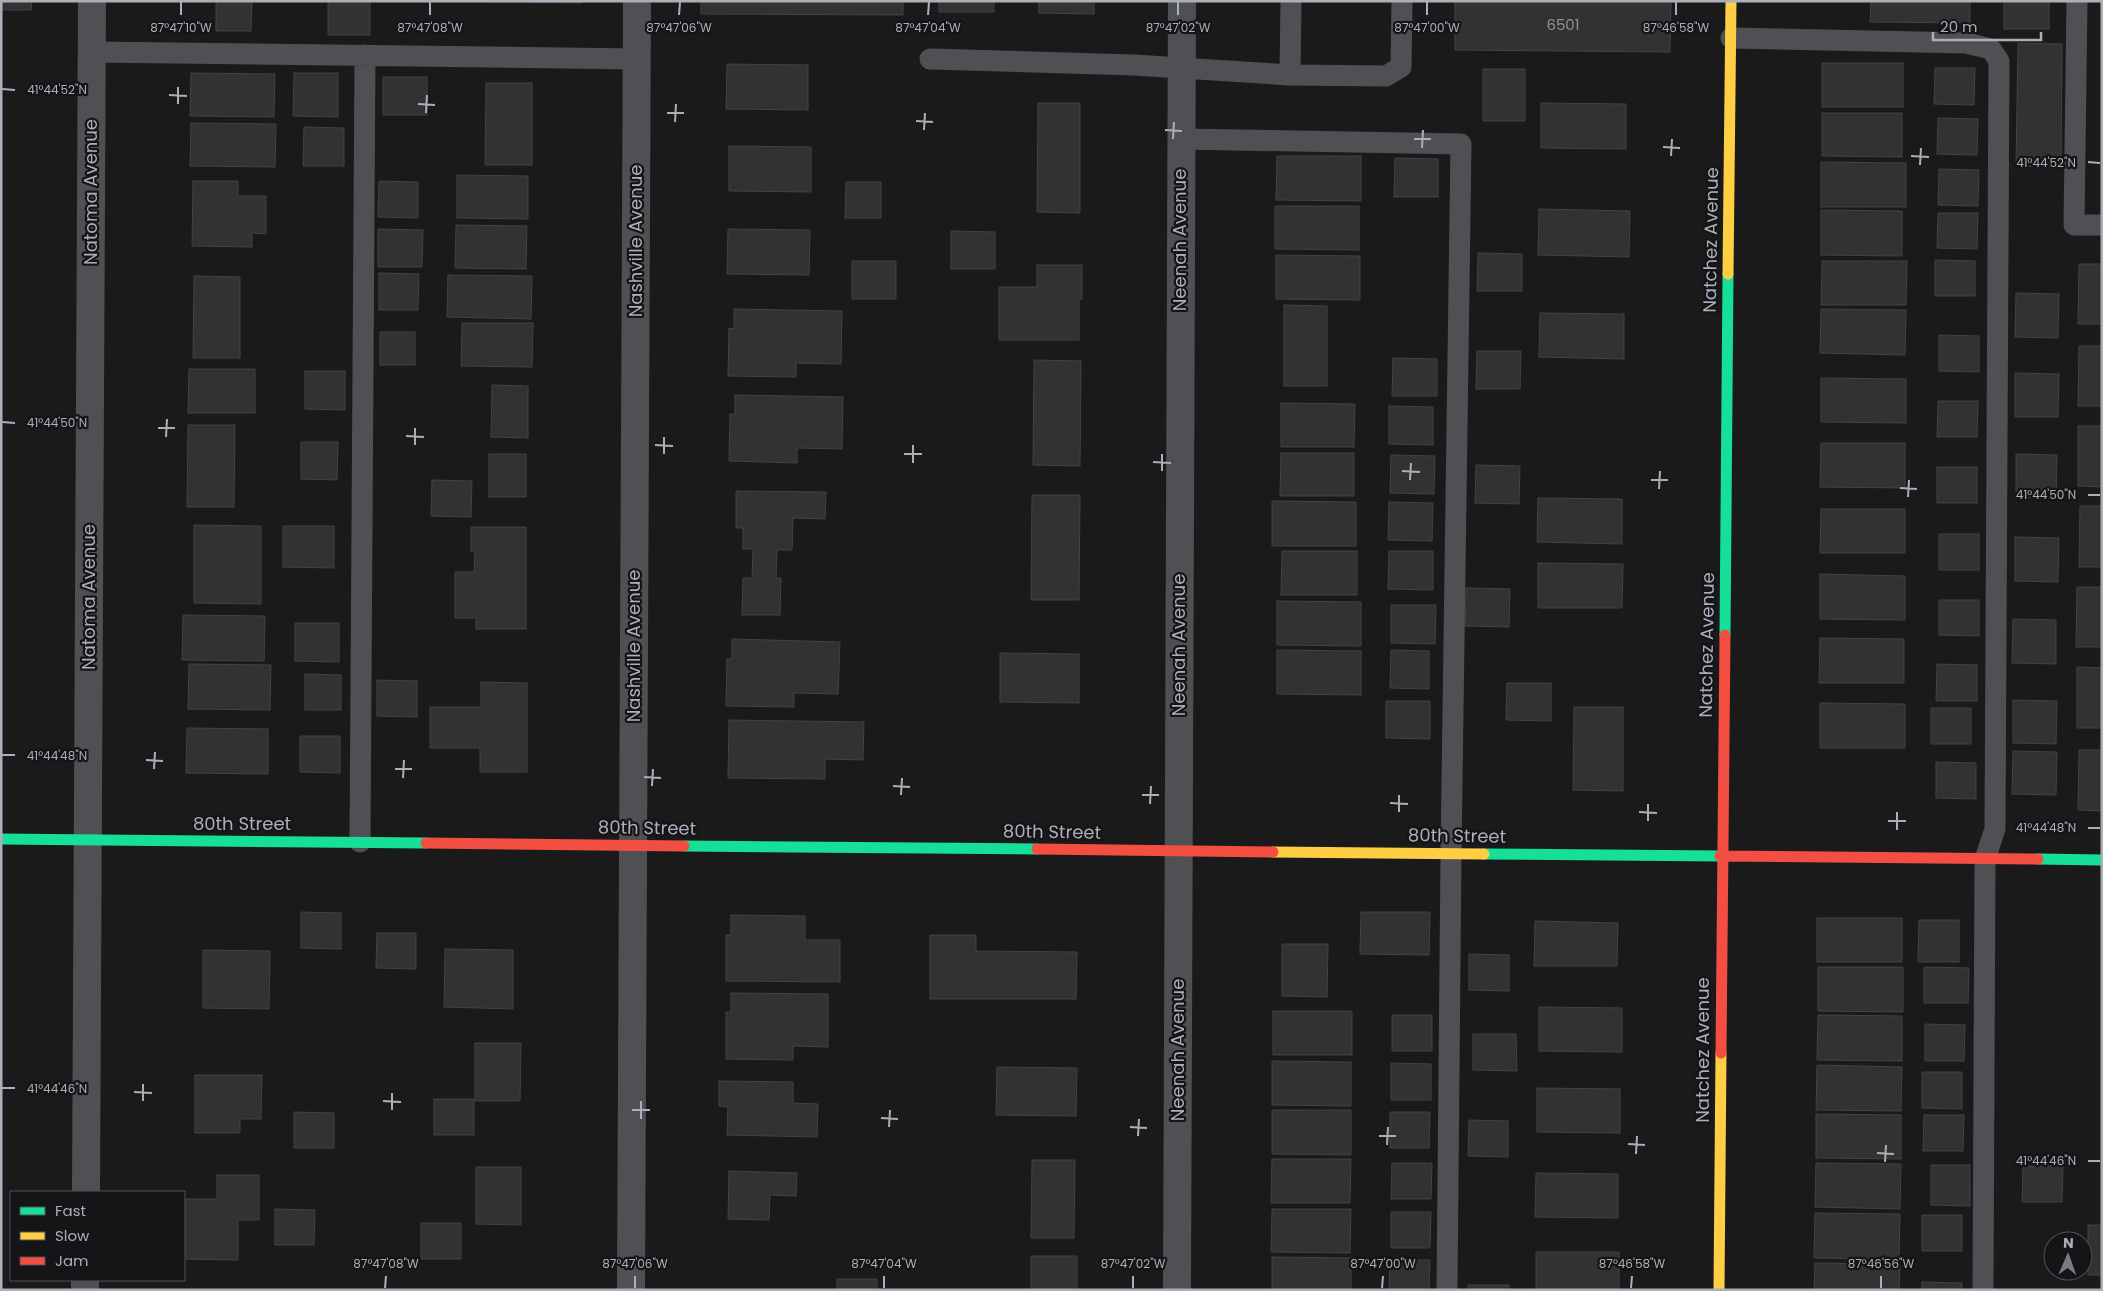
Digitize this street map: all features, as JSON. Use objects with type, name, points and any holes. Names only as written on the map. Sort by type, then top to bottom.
[{"type":"street","name":"Natoma Avenue","points":[[86,1191],[92,1]]},
{"type":"street","name":"Nashville Avenue","points":[[631,1290],[637,1]]},
{"type":"street","name":"Neenah Avenue","points":[[1177,1290],[1182,1]]},
{"type":"street","name":"Natchez Avenue","points":[[1719,1290],[1731,1]]},
{"type":"street","name":"80th Street","points":[[1,839],[2102,860]]},
{"type":"lane","points":[[1290,75],[1291,1]]},
{"type":"lane","points":[[930,59],[1181,68],[1290,75],[1386,76],[1401,67],[1402,1]]},
{"type":"lane","points":[[2077,1],[2074,225],[2102,225]]},
{"type":"lane","points":[[1731,38],[1966,43],[1991,49],[1999,61],[1995,829],[1986,859],[1983,1290]]},
{"type":"lane","points":[[92,52],[637,59]]},
{"type":"lane","points":[[360,842],[365,55]]},
{"type":"lane","points":[[1181,139],[1461,144],[1450,854],[1447,1290]]},
{"type":"building","points":[[1,1],[32,1],[31,10],[1,10]]},
{"type":"building","points":[[216,1],[252,1],[251,31],[216,31]]},
{"type":"building","points":[[328,1],[370,1],[370,35],[328,35]]},
{"type":"building","points":[[430,1],[582,1],[582,3]]},
{"type":"building","points":[[701,1],[903,1],[903,15],[701,14]]},
{"type":"building","points":[[939,1],[994,1],[994,12],[939,12]]},
{"type":"building","points":[[1039,1],[1094,1],[1094,14],[1039,13]]},
{"type":"building","points":[[1455,1],[1671,1],[1670,52],[1455,50]]},
{"type":"building","points":[[1871,1],[1970,1],[1970,23],[1870,22]]},
{"type":"building","points":[[2004,1],[2049,1],[2049,29],[2004,29]]},
{"type":"building","points":[[2018,43],[2062,44],[2061,167],[2016,166]]},
{"type":"building","points":[[1822,63],[1903,63],[1903,107],[1822,107]]},
{"type":"building","points":[[727,64],[808,65],[808,110],[726,109]]},
{"type":"building","points":[[1935,68],[1975,68],[1974,105],[1934,104]]},
{"type":"building","points":[[1483,69],[1525,69],[1525,121],[1483,121]]},
{"type":"building","points":[[191,73],[275,74],[274,117],[190,116]]},
{"type":"building","points":[[294,73],[338,73],[338,117],[293,116]]},
{"type":"building","points":[[383,77],[427,77],[427,115],[383,115]]},
{"type":"building","points":[[486,83],[532,83],[532,165],[485,165]]},
{"type":"building","points":[[1038,103],[1080,103],[1080,213],[1037,212]]},
{"type":"building","points":[[1541,103],[1626,104],[1626,149],[1541,148]]},
{"type":"building","points":[[1822,113],[1902,113],[1902,157],[1822,156]]},
{"type":"building","points":[[1938,118],[1978,119],[1977,155],[1937,154]]},
{"type":"building","points":[[191,123],[276,124],[275,167],[190,166]]},
{"type":"building","points":[[304,127],[344,128],[344,166],[303,166]]},
{"type":"building","points":[[729,146],[811,147],[811,192],[729,191]]},
{"type":"building","points":[[1277,156],[1361,156],[1361,201],[1276,200]]},
{"type":"building","points":[[1395,158],[1438,159],[1438,197],[1394,197]]},
{"type":"building","points":[[1821,162],[1906,163],[1906,207],[1821,207]]},
{"type":"building","points":[[1939,169],[1979,170],[1978,206],[1938,205]]},
{"type":"building","points":[[457,175],[528,176],[528,219],[457,218]]},
{"type":"building","points":[[193,181],[238,181],[238,196],[266,196],[266,234],[252,233],[252,247],[192,246]]},
{"type":"building","points":[[379,181],[418,182],[418,218],[378,217]]},
{"type":"building","points":[[846,182],[881,182],[881,218],[845,218]]},
{"type":"building","points":[[1275,206],[1359,206],[1359,250],[1275,249]]},
{"type":"building","points":[[1539,209],[1630,211],[1629,257],[1538,255]]},
{"type":"building","points":[[1821,210],[1902,211],[1902,256],[1821,255]]},
{"type":"building","points":[[1938,213],[1978,213],[1977,249],[1937,248]]},
{"type":"building","points":[[456,225],[527,226],[526,269],[455,268]]},
{"type":"building","points":[[378,229],[423,230],[422,267],[378,267]]},
{"type":"building","points":[[728,229],[810,230],[809,275],[727,274]]},
{"type":"building","points":[[951,231],[995,232],[995,269],[951,269]]},
{"type":"building","points":[[1478,253],[1522,254],[1522,291],[1477,291]]},
{"type":"building","points":[[1276,255],[1360,256],[1360,300],[1276,299]]},
{"type":"building","points":[[1935,260],[1975,261],[1975,296],[1935,296]]},
{"type":"building","points":[[852,261],[896,261],[896,299],[852,299]]},
{"type":"building","points":[[1822,261],[1907,261],[1906,305],[1821,305]]},
{"type":"building","points":[[2079,264],[2102,264],[2102,324],[2078,324]]},
{"type":"building","points":[[1037,265],[1082,265],[1082,299],[1079,299],[1079,340],[999,340],[999,287],[1037,287]]},
{"type":"building","points":[[379,273],[419,274],[418,310],[379,310]]},
{"type":"building","points":[[448,275],[532,276],[531,319],[447,317]]},
{"type":"building","points":[[194,276],[240,277],[240,358],[193,358]]},
{"type":"building","points":[[2016,293],[2059,294],[2058,338],[2015,337]]},
{"type":"building","points":[[1284,305],[1327,306],[1327,386],[1284,386]]},
{"type":"building","points":[[734,309],[842,311],[841,364],[796,363],[796,377],[728,376],[729,328],[734,329]]},
{"type":"building","points":[[1821,309],[1906,310],[1905,355],[1820,353]]},
{"type":"building","points":[[1540,313],[1624,314],[1624,359],[1539,357]]},
{"type":"building","points":[[462,323],[533,323],[532,367],[461,366]]},
{"type":"building","points":[[380,332],[415,332],[415,365],[380,365]]},
{"type":"building","points":[[1939,335],[1979,336],[1979,372],[1939,371]]},
{"type":"building","points":[[2079,346],[2102,346],[2102,406],[2078,406]]},
{"type":"building","points":[[1477,351],[1521,351],[1520,389],[1476,389]]},
{"type":"building","points":[[1393,358],[1437,359],[1437,396],[1392,396]]},
{"type":"building","points":[[1034,360],[1081,361],[1080,466],[1033,465]]},
{"type":"building","points":[[189,369],[255,369],[255,413],[188,413]]},
{"type":"building","points":[[305,371],[345,371],[345,410],[305,409]]},
{"type":"building","points":[[2015,373],[2059,374],[2058,417],[2015,417]]},
{"type":"building","points":[[1821,378],[1906,379],[1906,423],[1821,422]]},
{"type":"building","points":[[492,385],[528,386],[528,438],[491,437]]},
{"type":"building","points":[[735,395],[843,397],[842,449],[797,448],[797,463],[729,461],[730,414],[735,414]]},
{"type":"building","points":[[1938,401],[1978,401],[1977,437],[1937,437]]},
{"type":"building","points":[[1281,403],[1355,404],[1354,447],[1281,447]]},
{"type":"building","points":[[1389,406],[1433,407],[1433,445],[1389,444]]},
{"type":"building","points":[[188,425],[235,425],[234,507],[187,507]]},
{"type":"building","points":[[2078,426],[2102,426],[2102,487],[2078,486]]},
{"type":"building","points":[[301,442],[338,442],[337,480],[301,479]]},
{"type":"building","points":[[1821,443],[1905,443],[1905,488],[1820,487]]},
{"type":"building","points":[[1281,453],[1354,453],[1354,496],[1280,496]]},
{"type":"building","points":[[489,454],[526,454],[526,497],[489,497]]},
{"type":"building","points":[[2016,454],[2057,455],[2056,498],[2016,497]]},
{"type":"building","points":[[1391,455],[1435,456],[1434,494],[1390,493]]},
{"type":"building","points":[[1476,465],[1520,466],[1519,504],[1475,503]]},
{"type":"building","points":[[1937,467],[1977,467],[1977,503],[1937,503]]},
{"type":"building","points":[[432,480],[472,481],[471,517],[431,516]]},
{"type":"building","points":[[736,491],[826,492],[825,519],[793,518],[792,550],[777,550],[776,578],[781,578],[780,615],[742,615],[743,578],[752,578],[753,549],[743,549],[743,528],[736,528]]},
{"type":"building","points":[[1032,495],[1080,495],[1079,600],[1031,600]]},
{"type":"building","points":[[1538,498],[1622,499],[1622,544],[1537,542]]},
{"type":"building","points":[[1272,501],[1356,502],[1356,546],[1272,546]]},
{"type":"building","points":[[1389,502],[1433,503],[1432,541],[1388,540]]},
{"type":"building","points":[[2080,506],[2102,506],[2102,567],[2079,567]]},
{"type":"building","points":[[1821,509],[1905,509],[1905,553],[1820,553]]},
{"type":"building","points":[[194,525],[261,526],[261,604],[194,603]]},
{"type":"building","points":[[283,526],[334,526],[334,568],[283,567]]},
{"type":"building","points":[[471,527],[526,527],[526,629],[476,629],[476,618],[455,618],[455,572],[474,572],[475,551],[471,551]]},
{"type":"building","points":[[1939,534],[1979,534],[1979,570],[1939,570]]},
{"type":"building","points":[[2015,537],[2059,538],[2058,582],[2015,581]]},
{"type":"building","points":[[1282,551],[1357,551],[1357,595],[1281,595]]},
{"type":"building","points":[[1389,551],[1433,551],[1433,590],[1388,589]]},
{"type":"building","points":[[1538,563],[1623,564],[1622,608],[1538,608]]},
{"type":"building","points":[[1820,574],[1905,576],[1905,620],[1820,619]]},
{"type":"building","points":[[2077,587],[2102,587],[2102,647],[2076,647]]},
{"type":"building","points":[[1466,588],[1510,589],[1509,627],[1465,626]]},
{"type":"building","points":[[1939,600],[1979,600],[1979,636],[1939,635]]},
{"type":"building","points":[[1277,601],[1361,602],[1361,646],[1277,645]]},
{"type":"building","points":[[1391,605],[1436,605],[1435,644],[1391,643]]},
{"type":"building","points":[[183,615],[265,616],[264,661],[182,660]]},
{"type":"building","points":[[2013,619],[2056,620],[2056,664],[2012,663]]},
{"type":"building","points":[[295,623],[339,623],[339,662],[295,661]]},
{"type":"building","points":[[1820,638],[1904,639],[1904,683],[1819,683]]},
{"type":"building","points":[[732,639],[840,642],[838,694],[794,693],[794,707],[726,706],[727,659],[732,659]]},
{"type":"building","points":[[1277,650],[1361,651],[1361,695],[1277,694]]},
{"type":"building","points":[[1391,650],[1429,651],[1429,689],[1390,688]]},
{"type":"building","points":[[1000,653],[1079,654],[1079,703],[1000,702]]},
{"type":"building","points":[[189,664],[271,665],[270,710],[188,709]]},
{"type":"building","points":[[1937,664],[1977,665],[1977,701],[1936,701]]},
{"type":"building","points":[[2077,667],[2102,668],[2102,728],[2077,728]]},
{"type":"building","points":[[305,674],[341,675],[341,710],[305,710]]},
{"type":"building","points":[[377,680],[417,681],[417,717],[377,716]]},
{"type":"building","points":[[481,682],[527,683],[527,772],[480,772],[480,748],[430,748],[430,707],[481,707]]},
{"type":"building","points":[[1507,683],[1551,683],[1551,721],[1506,720]]},
{"type":"building","points":[[2013,700],[2057,701],[2056,744],[2013,743]]},
{"type":"building","points":[[1386,701],[1430,701],[1430,739],[1386,738]]},
{"type":"building","points":[[1820,703],[1905,704],[1905,748],[1820,748]]},
{"type":"building","points":[[1574,707],[1623,707],[1623,791],[1573,790]]},
{"type":"building","points":[[1931,708],[1971,708],[1971,744],[1931,744]]},
{"type":"building","points":[[729,720],[864,722],[863,760],[825,759],[825,779],[728,778]]},
{"type":"building","points":[[187,728],[268,729],[268,774],[186,773]]},
{"type":"building","points":[[300,736],[340,736],[340,773],[300,772]]},
{"type":"building","points":[[2079,750],[2102,750],[2102,811],[2078,810]]},
{"type":"building","points":[[2013,751],[2057,752],[2056,795],[2012,794]]},
{"type":"building","points":[[1936,762],[1976,763],[1976,799],[1936,798]]},
{"type":"building","points":[[301,912],[341,913],[341,949],[301,948]]},
{"type":"building","points":[[1361,912],[1430,912],[1429,955],[1360,954]]},
{"type":"building","points":[[731,915],[805,916],[805,940],[840,940],[840,982],[726,981],[726,935],[731,935]]},
{"type":"building","points":[[1817,918],[1902,918],[1902,962],[1817,962]]},
{"type":"building","points":[[1919,920],[1959,920],[1959,962],[1918,962]]},
{"type":"building","points":[[1535,921],[1618,923],[1617,966],[1534,966]]},
{"type":"building","points":[[377,933],[416,933],[416,969],[376,968]]},
{"type":"building","points":[[930,935],[976,935],[976,951],[1077,952],[1076,999],[930,999]]},
{"type":"building","points":[[1282,944],[1328,944],[1327,997],[1282,996]]},
{"type":"building","points":[[445,949],[513,950],[513,1009],[444,1007]]},
{"type":"building","points":[[203,950],[270,951],[269,1009],[203,1008]]},
{"type":"building","points":[[1469,954],[1509,955],[1509,991],[1469,990]]},
{"type":"building","points":[[1818,967],[1903,967],[1903,1012],[1818,1011]]},
{"type":"building","points":[[1924,967],[1969,968],[1968,1003],[1924,1003]]},
{"type":"building","points":[[731,993],[828,994],[828,1047],[793,1046],[793,1060],[726,1059],[726,1012],[731,1012]]},
{"type":"building","points":[[1539,1007],[1622,1008],[1622,1052],[1539,1051]]},
{"type":"building","points":[[1273,1011],[1352,1011],[1352,1055],[1273,1055]]},
{"type":"building","points":[[1392,1015],[1432,1015],[1432,1051],[1392,1051]]},
{"type":"building","points":[[1818,1015],[1902,1016],[1902,1061],[1817,1060]]},
{"type":"building","points":[[1925,1024],[1965,1025],[1964,1061],[1925,1061]]},
{"type":"building","points":[[1473,1034],[1516,1034],[1517,1071],[1473,1070]]},
{"type":"building","points":[[475,1043],[521,1043],[520,1101],[475,1101]]},
{"type":"building","points":[[1272,1061],[1351,1062],[1351,1106],[1272,1105]]},
{"type":"building","points":[[1391,1063],[1431,1064],[1431,1100],[1391,1100]]},
{"type":"building","points":[[1817,1065],[1902,1067],[1901,1111],[1816,1110]]},
{"type":"building","points":[[997,1067],[1077,1068],[1076,1116],[996,1115]]},
{"type":"building","points":[[1922,1072],[1962,1072],[1962,1109],[1922,1108]]},
{"type":"building","points":[[195,1075],[262,1075],[261,1119],[240,1119],[240,1133],[195,1133]]},
{"type":"building","points":[[719,1081],[793,1082],[793,1103],[818,1104],[817,1137],[727,1135],[728,1107],[719,1106]]},
{"type":"building","points":[[1537,1088],[1620,1089],[1620,1133],[1537,1132]]},
{"type":"building","points":[[434,1099],[474,1099],[474,1135],[434,1135]]},
{"type":"building","points":[[1272,1110],[1351,1110],[1351,1155],[1272,1154]]},
{"type":"building","points":[[294,1112],[334,1113],[334,1148],[294,1148]]},
{"type":"building","points":[[1390,1112],[1430,1112],[1429,1148],[1390,1148]]},
{"type":"building","points":[[1816,1114],[1901,1115],[1901,1159],[1816,1158]]},
{"type":"building","points":[[1924,1115],[1964,1115],[1963,1151],[1923,1151]]},
{"type":"building","points":[[1469,1120],[1508,1121],[1508,1157],[1468,1156]]},
{"type":"building","points":[[1272,1159],[1351,1159],[1350,1203],[1271,1203]]},
{"type":"building","points":[[1032,1160],[1075,1160],[1074,1238],[1031,1238]]},
{"type":"building","points":[[1392,1163],[1432,1163],[1431,1199],[1391,1199]]},
{"type":"building","points":[[1816,1163],[1901,1164],[1900,1209],[1815,1207]]},
{"type":"building","points":[[1931,1165],[1970,1165],[1970,1206],[1931,1205]]},
{"type":"building","points":[[2023,1166],[2063,1166],[2062,1202],[2022,1202]]},
{"type":"building","points":[[476,1167],[521,1167],[521,1225],[476,1224]]},
{"type":"building","points":[[729,1171],[797,1173],[796,1196],[770,1195],[769,1220],[728,1219]]},
{"type":"building","points":[[1536,1173],[1618,1174],[1618,1218],[1535,1217]]},
{"type":"building","points":[[217,1175],[259,1175],[259,1220],[238,1220],[238,1260],[185,1259],[185,1199],[217,1199]]},
{"type":"building","points":[[275,1209],[315,1210],[314,1245],[275,1245]]},
{"type":"building","points":[[1272,1209],[1351,1209],[1350,1253],[1271,1252]]},
{"type":"building","points":[[1391,1212],[1431,1212],[1430,1248],[1391,1248]]},
{"type":"building","points":[[1815,1213],[1900,1214],[1899,1259],[1814,1258]]},
{"type":"building","points":[[1922,1215],[1962,1215],[1962,1251],[1922,1251]]},
{"type":"building","points":[[421,1223],[461,1223],[461,1259],[421,1259]]},
{"type":"building","points":[[2088,1225],[2102,1225],[2102,1275],[2093,1275],[2093,1231],[2088,1231]]},
{"type":"building","points":[[1536,1252],[1619,1252],[1619,1290],[1536,1290]]},
{"type":"building","points":[[1031,1256],[1077,1256],[1077,1290],[1031,1290]]},
{"type":"building","points":[[1272,1257],[1351,1258],[1351,1290],[1272,1290]]},
{"type":"building","points":[[1390,1260],[1430,1260],[1429,1290],[1389,1290]]},
{"type":"building","points":[[1815,1263],[1900,1264],[1899,1290],[1814,1290]]},
{"type":"building","points":[[837,1279],[877,1279],[877,1290],[837,1290]]},
{"type":"building","points":[[1922,1282],[1962,1283],[1962,1290],[1922,1290]]},
{"type":"building","points":[[1468,1285],[1509,1285],[1509,1290],[1468,1290]]},
{"type":"traffic: fast","points":[[1725,635],[1728,274]]},
{"type":"traffic: fast","points":[[1,839],[426,843]]},
{"type":"traffic: fast","points":[[684,846],[1037,849]]},
{"type":"traffic: fast","points":[[1484,854],[1720,856]]},
{"type":"traffic: fast","points":[[2038,859],[2102,860]]},
{"type":"traffic: slow","points":[[1728,274],[1731,1]]},
{"type":"traffic: slow","points":[[1273,852],[1484,854]]},
{"type":"traffic: slow","points":[[1719,1290],[1721,1053]]},
{"type":"traffic: jam","points":[[1721,1053],[1725,635]]},
{"type":"traffic: jam","points":[[426,843],[684,846]]},
{"type":"traffic: jam","points":[[1037,849],[1273,852]]},
{"type":"traffic: jam","points":[[1720,856],[2038,859]]}]
